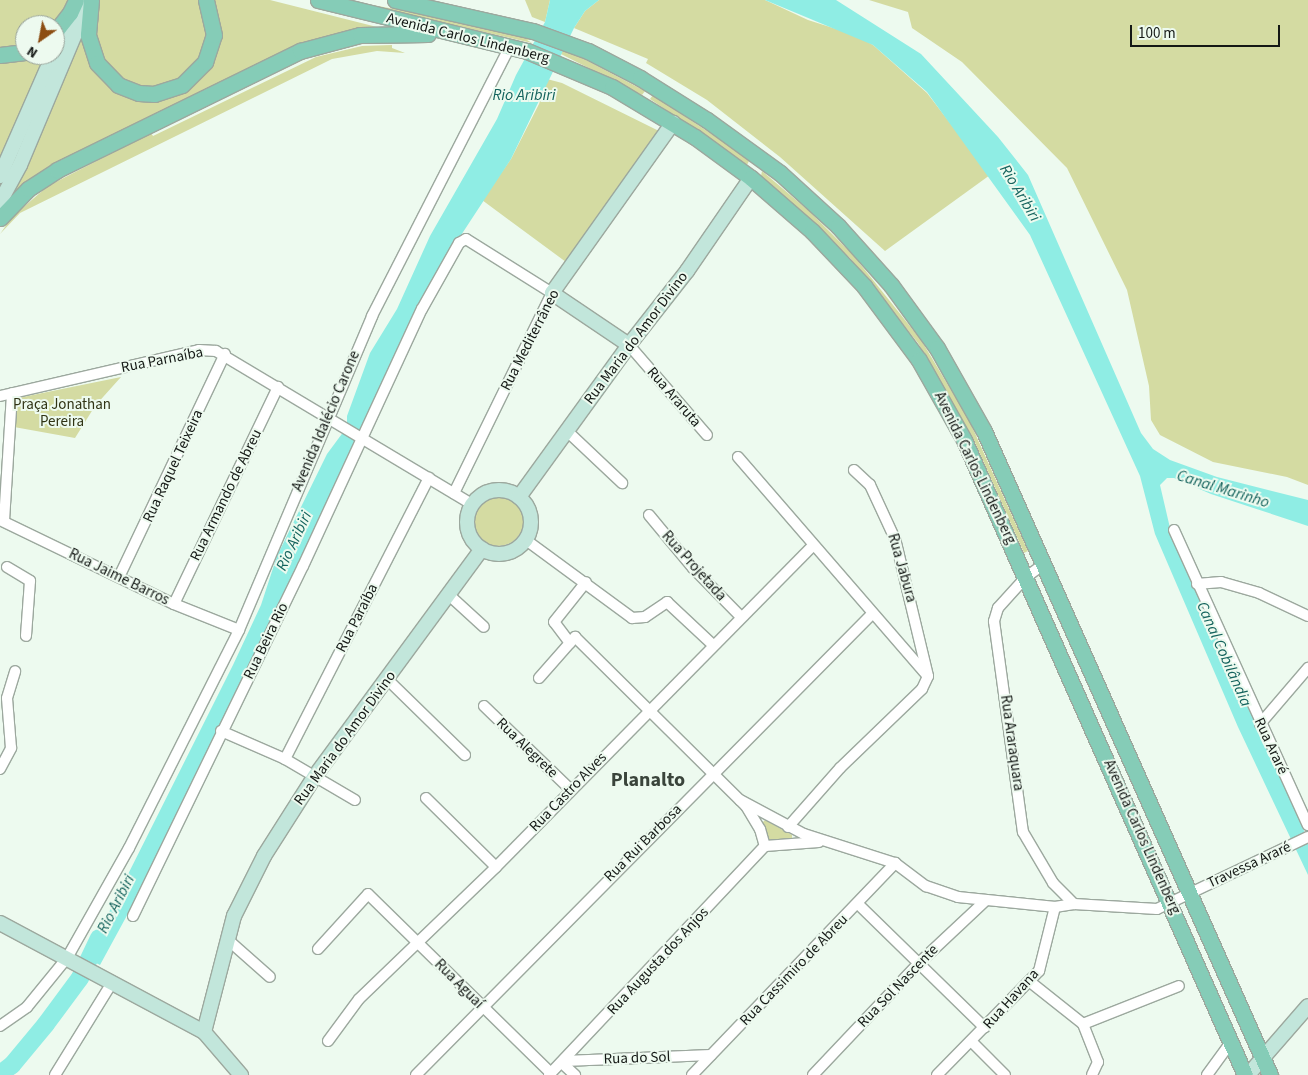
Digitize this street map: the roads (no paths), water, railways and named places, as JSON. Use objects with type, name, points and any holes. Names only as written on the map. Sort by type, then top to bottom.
[{"type":"main road","points":[[90,0],[88,25],[91,50],[101,70],[118,85],[139,93],[161,93],[182,85],[198,71],[209,54],[214,35],[206,0]]},
{"type":"main road","name":"Avenida Carlos Lindenberg","points":[[318,0],[516,47],[562,63],[673,123],[751,178],[834,252],[902,335],[958,426],[1246,1075]]},
{"type":"main road","name":"Avenida Carlos Lindenberg","points":[[395,0],[467,14],[528,29],[570,44],[674,98],[763,160],[849,237],[920,322],[970,402],[1044,564],[1270,1075]]},
{"type":"main road","points":[[432,0],[467,14]]},
{"type":"main road","points":[[65,18],[73,6]]},
{"type":"main road","points":[[0,218],[28,189],[57,170],[300,51],[337,39],[375,33],[472,36]]},
{"type":"main road","points":[[0,55],[15,53]]},
{"type":"main road","points":[[751,178],[763,160]]},
{"type":"street","points":[[0,176],[23,144],[90,0]]},
{"type":"street","points":[[65,26],[73,6]]},
{"type":"street","name":"Avenida Idalécio Carone","points":[[0,1026],[27,1008],[73,961],[239,630],[328,416],[372,316],[516,47]]},
{"type":"street","points":[[0,202],[23,144],[50,65]]},
{"type":"street","name":"Rua Mediterrâneo","points":[[454,493],[552,293],[673,123]]},
{"type":"street","name":"Rua Maria do Amor Divino","points":[[519,497],[629,345],[688,271],[751,178]]},
{"type":"street","name":"Rua Araruta","points":[[471,240],[629,345],[707,435]]},
{"type":"street","name":"Rua Beira Rio","points":[[132,916],[422,309],[459,242],[471,240]]},
{"type":"street","name":"Rua Parnaíba","points":[[0,396],[199,350],[226,354],[362,437]]},
{"type":"street","name":"Rua Raquel Teixeira","points":[[119,577],[226,354]]},
{"type":"street","name":"Rua Armando de Abreu","points":[[174,604],[278,387]]},
{"type":"street","points":[[2,521],[12,393]]},
{"type":"street","points":[[567,431],[622,483]]},
{"type":"street","points":[[362,437],[472,504]]},
{"type":"street","points":[[738,457],[812,546],[928,676],[922,689],[840,768],[788,827]]},
{"type":"street","name":"Rua Jabura","points":[[854,470],[873,491],[900,552],[928,676]]},
{"type":"street","name":"Rua Paraíba","points":[[285,759],[429,478]]},
{"type":"street","points":[[491,491],[509,492],[519,497],[531,517],[526,540],[506,553],[482,549],[473,540],[468,528],[472,504],[491,491]]},
{"type":"street","name":"Rua Projetada","points":[[649,515],[698,573],[740,616]]},
{"type":"street","name":"Rua Jaime Barros","points":[[2,521],[174,604],[239,630]]},
{"type":"street","name":"Rua Araré","points":[[1174,530],[1260,724],[1308,826]]},
{"type":"street","points":[[526,540],[586,582],[629,616],[638,619],[667,602],[712,644]]},
{"type":"street","name":"Rua Castro Alves","points":[[328,1041],[359,1000],[496,867],[712,644],[812,546]]},
{"type":"street","name":"Rua Maria do Amor Divino","points":[[204,1032],[234,916],[264,856],[315,776],[482,549]]},
{"type":"street","name":"Rua Araraquara","points":[[1044,564],[1026,577],[998,608],[994,621],[1023,832],[1053,882],[1074,904]]},
{"type":"street","points":[[7,568],[30,581],[26,636]]},
{"type":"street","points":[[570,643],[554,622],[586,582]]},
{"type":"street","points":[[1197,584],[1220,582],[1259,593],[1308,616]]},
{"type":"street","points":[[449,594],[484,628]]},
{"type":"street","name":"Rua Rui Barbosa","points":[[416,1075],[481,1006],[872,614]]},
{"type":"street","points":[[539,678],[575,637],[712,774],[760,817],[765,846],[793,843],[835,843]]},
{"type":"street","points":[[1260,724],[1308,668]]},
{"type":"street","points":[[0,770],[10,748],[7,698],[15,671]]},
{"type":"street","points":[[387,679],[465,755]]},
{"type":"street","name":"Rua Alegrete","points":[[484,706],[570,789]]},
{"type":"street","points":[[222,731],[285,759],[355,800]]},
{"type":"street","points":[[426,798],[496,867]]},
{"type":"street","name":"Travessa Araré","points":[[760,817],[799,832],[895,863],[926,886],[958,897],[1055,907],[1074,904],[1152,910],[1171,903],[1190,892],[1308,837]]},
{"type":"street","points":[[793,843],[800,839],[799,832]]},
{"type":"street","name":"Rua Augusta dos Anjos","points":[[550,1074],[765,846]]},
{"type":"street","name":"Rua Cassimiro de Abreu","points":[[692,1075],[858,904],[895,863]]},
{"type":"street","name":"Rua Aguaí","points":[[318,949],[368,894],[550,1074]]},
{"type":"street","name":"Rua Sol Nascente","points":[[812,1075],[919,962],[986,900]]},
{"type":"street","points":[[858,904],[985,1028]]},
{"type":"street","name":"Rua Havana","points":[[937,1075],[1029,981],[1045,956],[1055,907]]},
{"type":"street","points":[[0,923],[113,981],[204,1032],[241,1075]]},
{"type":"street","points":[[227,938],[270,977]]},
{"type":"street","points":[[55,1075],[113,981]]},
{"type":"street","points":[[1029,981],[1083,1024],[1098,1062],[1092,1075]]},
{"type":"street","points":[[1083,1024],[1179,986]]},
{"type":"street","points":[[1246,1075],[1308,1006]]},
{"type":"street","points":[[971,1042],[1004,1075]]},
{"type":"street","points":[[1207,1075],[1231,1042]]},
{"type":"street","name":"Rua do Sol","points":[[563,1062],[711,1055]]},
{"type":"street","points":[[563,1062],[575,1075]]},
{"type":"water","name":"Rio Aribiri","points":[[550,0],[599,0],[585,11],[574,28],[511,159],[450,252],[143,886],[100,965],[86,958],[233,665],[261,605],[277,556],[327,454],[347,427],[347,416],[370,353],[397,309],[430,236],[497,119],[516,75],[545,22]]},
{"type":"water","points":[[765,0],[836,0],[921,54],[998,137],[1028,175],[1141,433],[1153,449],[1170,460],[1217,477],[1308,500],[1308,526],[1211,494],[1174,478],[1167,478],[1160,485],[1170,528],[1308,840],[1308,875],[1238,727],[1155,534],[1140,476],[1030,235],[927,92],[873,45]]},
{"type":"waterway","name":"Rio Aribiri","points":[[0,1074],[12,1065],[46,1024],[80,978],[99,938]]},
{"type":"district","name":"Planalto","points":[[648,780]]},
{"type":"park label","name":"Praça Jonathan Pereira","points":[[62,412]]},
{"type":"water label","name":"Canal Marinho","points":[[1223,489]]},
{"type":"water label","name":"Canal Cobilândia","points":[[1224,654]]}]
